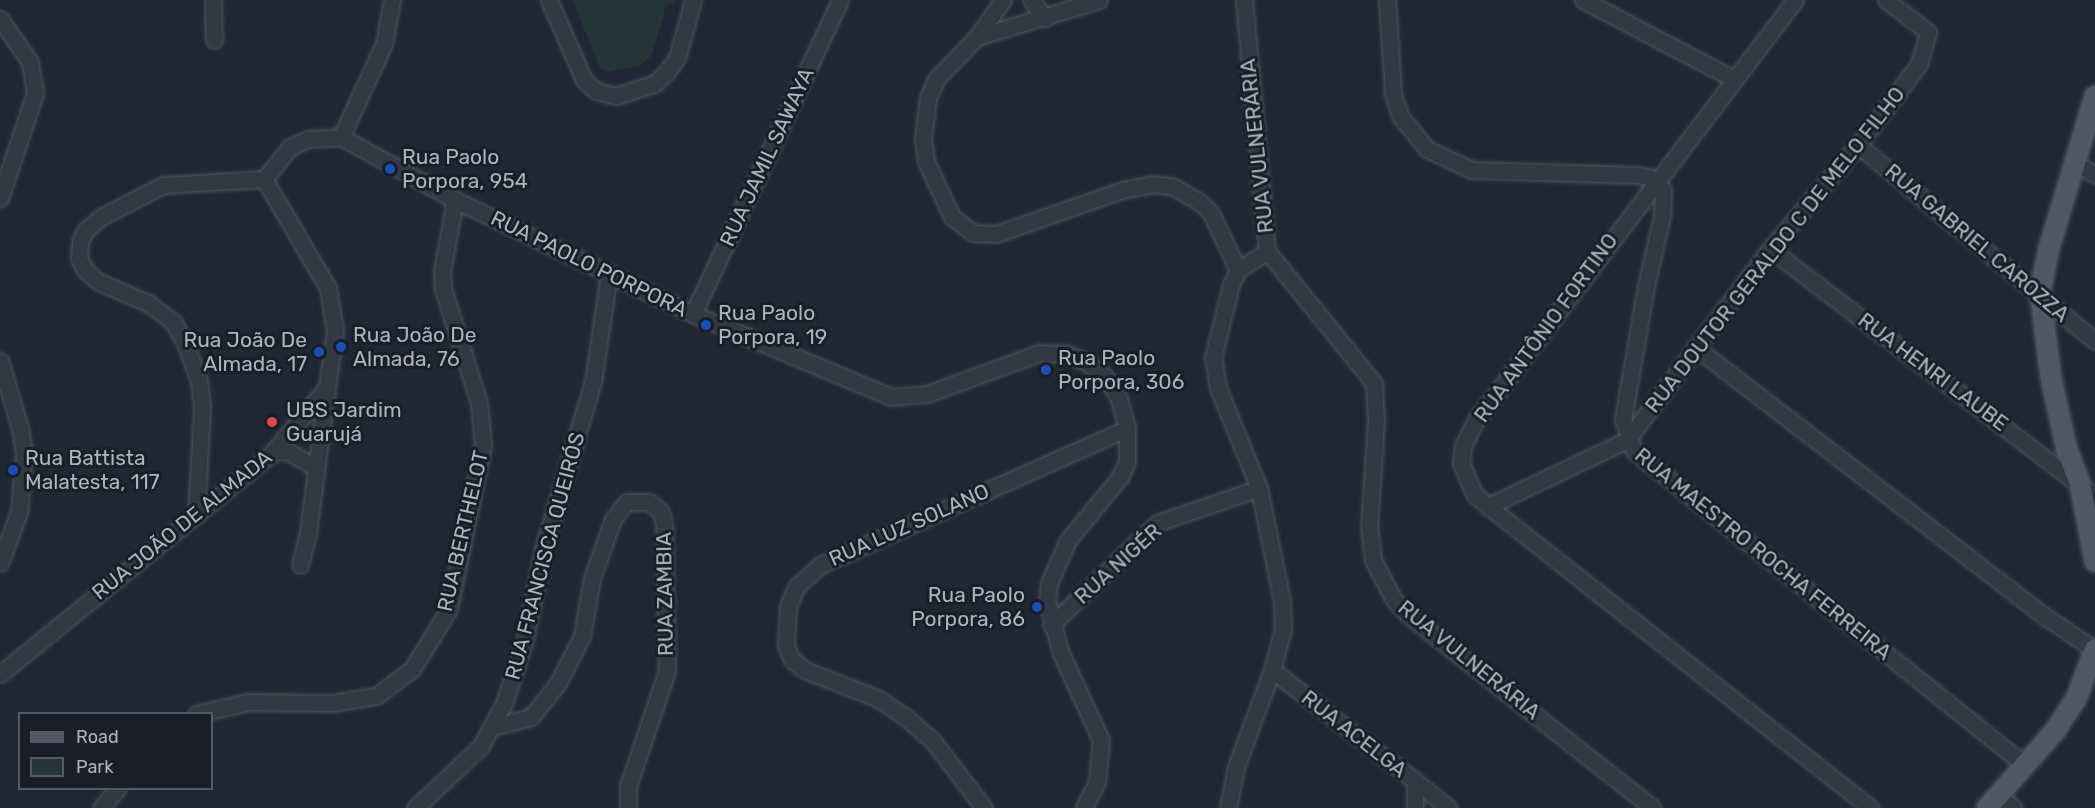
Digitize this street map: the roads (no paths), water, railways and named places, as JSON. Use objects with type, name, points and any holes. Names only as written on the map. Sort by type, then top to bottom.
[{"type":"main road","points":[[2095,96],[2049,248],[2040,292],[2051,378],[2066,447],[2080,484],[2095,562]]},
{"type":"main road","points":[[2000,804],[2076,699],[2095,649]]},
{"type":"street","points":[[213,0],[214,40]]},
{"type":"street","points":[[196,516],[202,408],[199,381],[185,343],[174,323],[150,304],[97,281],[85,270],[79,258],[80,242],[86,231],[101,217],[163,185],[264,179],[290,147],[308,139],[341,137],[384,44],[392,0]]},
{"type":"street","points":[[549,0],[584,80],[596,91],[616,96],[654,84],[677,58],[693,0]]},
{"type":"street","name":"RUA JAMIL SAWAYA","points":[[693,314],[840,0]]},
{"type":"street","points":[[1004,0],[977,37],[937,78],[924,113],[926,161],[952,217],[963,228],[973,233],[996,234],[1122,190],[1152,184],[1172,186],[1200,202],[1211,213],[1238,270]]},
{"type":"street","points":[[1031,0],[1045,18]]},
{"type":"street","points":[[977,37],[1099,0]]},
{"type":"street","name":"RUA VULNERÁRIA","points":[[1244,0],[1267,251],[1374,383],[1376,408],[1370,545],[1373,560],[1394,600],[1653,808]]},
{"type":"street","points":[[1387,0],[1393,94],[1400,116],[1427,149],[1472,170],[1638,175],[1655,181]]},
{"type":"street","points":[[1583,0],[1732,78]]},
{"type":"street","name":"RUA ANTÔNIO FORTINO","points":[[1795,0],[1732,78],[1476,420],[1463,446],[1461,463],[1474,494],[1488,506],[1870,808]]},
{"type":"street","name":"RUA DOUTOR GERALDO C DE MELO FILHO","points":[[1488,506],[1627,440],[1770,249],[1858,145],[1919,64],[1930,36],[1925,27],[1886,0]]},
{"type":"street","points":[[0,19],[22,49],[35,77],[35,93],[0,198]]},
{"type":"street","points":[[0,36],[22,49]]},
{"type":"street","name":"RUA PAOLO PORPORA","points":[[341,137],[455,200],[693,314],[891,397],[927,394],[1039,353],[1067,354],[1086,362],[1105,377],[1118,396],[1127,428],[1124,470],[1068,540],[1055,567],[1047,601],[1051,625],[1101,740],[1096,782],[1084,808]]},
{"type":"street","name":"RUA GABRIEL CAROZZA","points":[[1858,145],[2040,292],[2095,341]]},
{"type":"street","points":[[2076,163],[2095,175]]},
{"type":"street","points":[[264,179],[328,288],[335,332],[317,468],[300,564]]},
{"type":"street","name":"RUA MAESTRO ROCHA FERREIRA","points":[[1655,181],[1664,192],[1664,205],[1630,372],[1623,419],[1627,440],[1641,459],[2026,766]]},
{"type":"street","name":"RUA BERTHELOT","points":[[205,712],[248,702],[332,703],[375,696],[412,669],[449,609],[483,445],[479,403],[443,289],[442,271],[455,200]]},
{"type":"street","name":"RUA HENRI LAUBE","points":[[1770,249],[2095,497]]},
{"type":"street","points":[[1228,808],[1236,767],[1272,670],[1283,629],[1282,601],[1260,488],[1218,388],[1213,358],[1223,308],[1238,270],[1267,251]]},
{"type":"street","name":"RUA FRANCISCA QUEIRÓS","points":[[415,808],[470,759],[493,727],[525,639],[544,546],[591,388],[609,273]]},
{"type":"street","points":[[1695,347],[2046,617],[2095,649]]},
{"type":"street","points":[[0,361],[20,428],[24,454],[19,512],[0,563]]},
{"type":"street","name":"RUA JOÃO DE ALMADA","points":[[0,674],[273,452],[327,387]]},
{"type":"street","name":"RUA LUZ SOLANO","points":[[984,808],[940,749],[904,716],[879,699],[805,670],[792,660],[786,646],[788,606],[797,586],[820,565],[1127,428]]},
{"type":"street","points":[[273,452],[287,451],[317,468]]},
{"type":"street","name":"RUA NIGÉR","points":[[1051,625],[1157,524],[1260,488]]},
{"type":"street","name":"RUA ZAMBIA","points":[[493,727],[531,717],[558,683],[582,636],[592,578],[613,519],[627,502],[648,502],[661,512],[664,525],[667,671],[628,786],[628,808]]},
{"type":"street","name":"RUA ACELGA","points":[[1272,670],[1415,781],[1415,808]]},
{"type":"street","points":[[1415,781],[1449,808]]},
{"type":"street","points":[[101,808],[117,790]]},
{"type":"place","name":"Rua Paolo Porpora, 954","points":[[390,169]]},
{"type":"place","name":"Rua Paolo Porpora, 19","points":[[706,325]]},
{"type":"place","name":"Rua João De Almada, 76","points":[[341,347]]},
{"type":"place","name":"Rua João De Almada, 17","points":[[319,352]]},
{"type":"place","name":"Rua Paolo Porpora, 306","points":[[1046,370]]},
{"type":"place","name":"UBS Jardim Guarujá","points":[[272,422]]},
{"type":"place","name":"Rua Battista Malatesta, 117","points":[[13,470]]},
{"type":"place","name":"Rua Paolo Porpora, 86","points":[[1037,607]]}]
